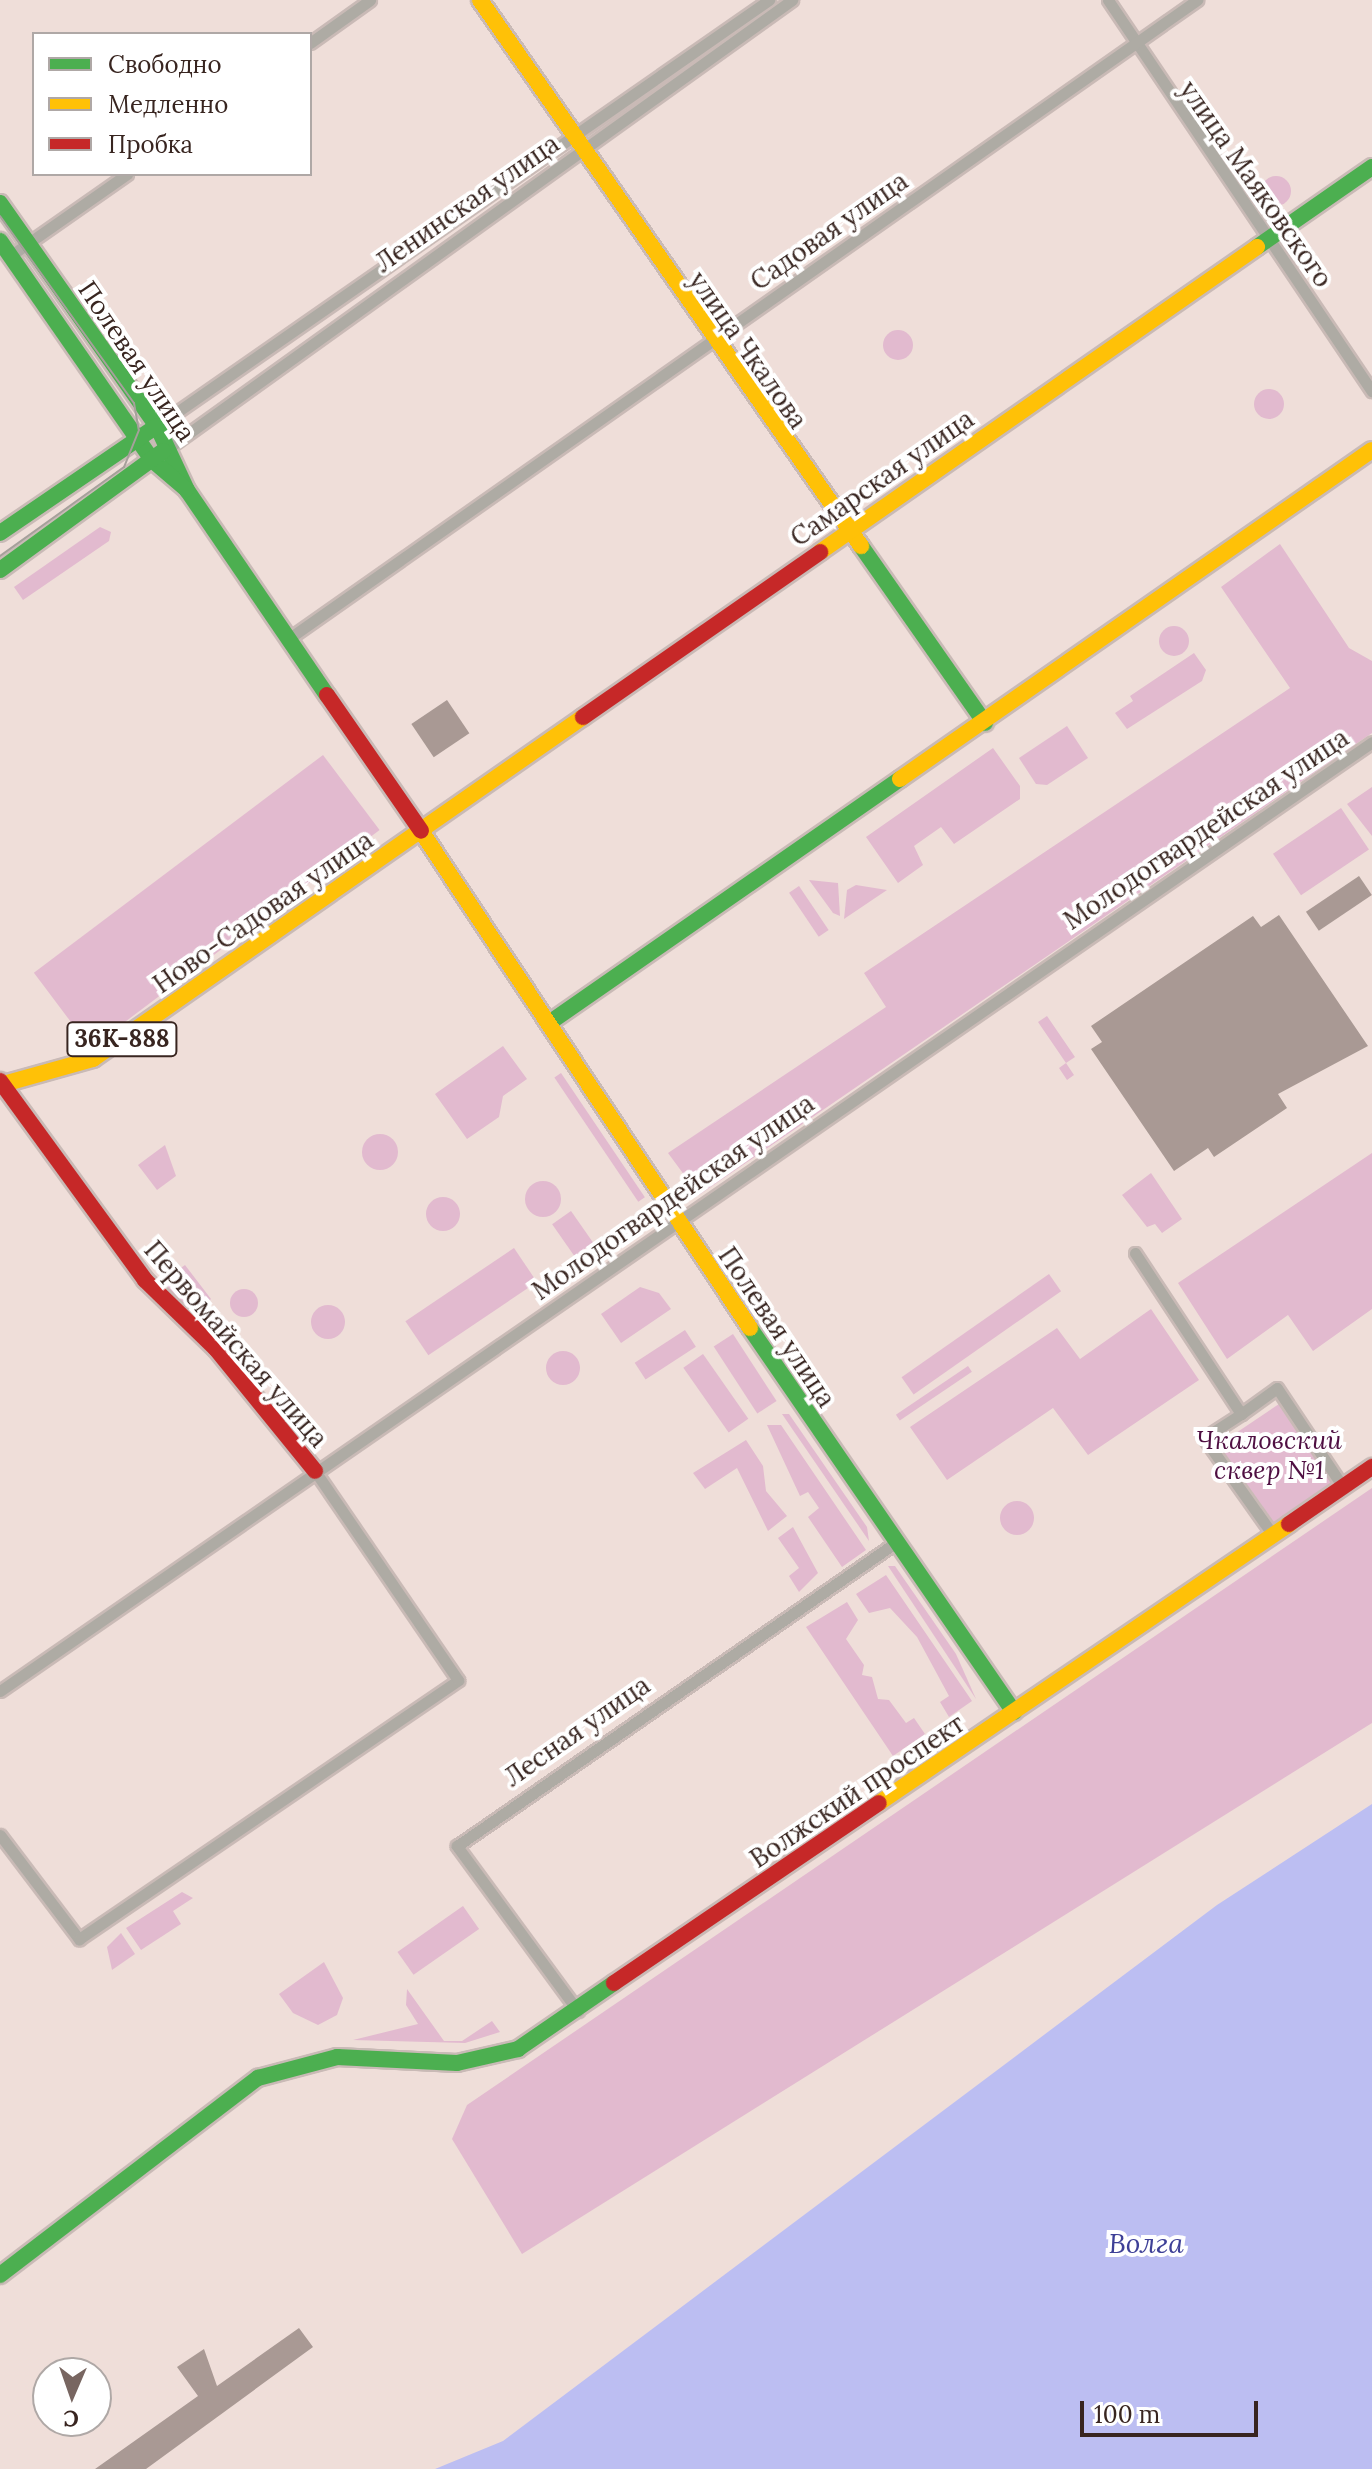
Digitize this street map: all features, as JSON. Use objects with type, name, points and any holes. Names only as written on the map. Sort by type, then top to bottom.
[{"type":"main road","name":"улица Чкалова","points":[[480,0],[846,532],[985,723]]},
{"type":"main road","name":"Самарская улица","points":[[421,831],[1372,167]]},
{"type":"main road","name":"Полевая улица","points":[[0,203],[171,446],[187,490]]},
{"type":"main road","name":"Полевая улица","points":[[0,241],[152,460],[187,490],[291,637],[549,1023],[676,1220],[1014,1712]]},
{"type":"main road","points":[[0,533],[157,426]]},
{"type":"main road","points":[[0,570],[171,446]]},
{"type":"main road","points":[[549,1023],[612,985],[1372,450]]},
{"type":"main road","name":"Ново-Садовая улица","points":[[1,1083],[93,1059],[421,831]]},
{"type":"main road","name":"Первомайская улица","points":[[1,1083],[135,1268],[216,1349],[315,1471]]},
{"type":"main road","name":"Волжский проспект","points":[[0,2275],[223,2099],[258,2078],[337,2057],[480,2061],[518,2049],[1372,1467]]},
{"type":"street","points":[[312,42],[370,0]]},
{"type":"street","name":"Ленинская улица","points":[[171,446],[769,0]]},
{"type":"street","name":"Ленинская улица","points":[[157,426],[792,0]]},
{"type":"street","name":"улица Маяковского","points":[[1108,0],[1138,42],[1141,57],[1372,391]]},
{"type":"street","name":"Садовая улица","points":[[291,637],[1197,0]]},
{"type":"street","points":[[10,256],[124,176]]},
{"type":"street","name":"Молодогвардейская улица","points":[[0,1691],[676,1220],[1372,742]]},
{"type":"street","points":[[1135,1253],[1241,1414]]},
{"type":"street","points":[[1273,1535],[1204,1438],[1277,1388],[1343,1487]]},
{"type":"street","name":"Первомайская улица","points":[[0,1835],[79,1939],[458,1680],[315,1471]]},
{"type":"street","name":"Лесная улица","points":[[578,2011],[457,1846],[895,1543]]},
{"type":"green space","points":[[1276,176],[1287,180],[1291,191],[1287,202],[1276,206],[1265,202],[1261,191],[1265,180]]},
{"type":"green space","points":[[898,330],[904,331],[912,339],[912,351],[904,359],[898,360],[892,359],[884,351],[883,345],[884,339],[892,331]]},
{"type":"green space","points":[[1269,389],[1275,390],[1283,398],[1283,410],[1275,418],[1269,419],[1263,418],[1255,410],[1254,404],[1255,398],[1263,390]]},
{"type":"green space","points":[[100,527],[111,532],[109,541],[23,600],[14,587]]},
{"type":"green space","points":[[1280,544],[1349,648],[1372,661],[1372,733],[699,1195],[668,1153],[886,1007],[864,973],[1290,688],[1221,587]]},
{"type":"green space","points":[[1174,626],[1185,630],[1189,641],[1185,652],[1174,656],[1163,652],[1159,641],[1163,630]]},
{"type":"green space","points":[[1194,653],[1206,670],[1202,681],[1127,729],[1115,713],[1133,701],[1130,696]]},
{"type":"green space","points":[[1067,726],[1088,758],[1047,785],[1036,784],[1019,758]]},
{"type":"green space","points":[[993,748],[1020,786],[1020,799],[954,844],[941,827],[914,846],[923,865],[898,883],[866,837]]},
{"type":"green space","points":[[323,755],[380,830],[90,1048],[34,973]]},
{"type":"green space","points":[[1372,787],[1372,836],[1347,804]]},
{"type":"green space","points":[[1341,808],[1369,849],[1301,895],[1273,854]]},
{"type":"green space","points":[[809,880],[838,883],[840,916],[833,913]]},
{"type":"green space","points":[[856,885],[887,890],[844,919],[847,890]]},
{"type":"green space","points":[[799,886],[829,930],[819,937],[789,893]]},
{"type":"green space","points":[[1047,1016],[1075,1057],[1066,1063],[1038,1022]]},
{"type":"green space","points":[[503,1046],[527,1079],[503,1096],[499,1117],[467,1139],[435,1094]]},
{"type":"green space","points":[[1066,1063],[1074,1075],[1067,1080],[1059,1068]]},
{"type":"green space","points":[[561,1073],[645,1197],[638,1202],[554,1077]]},
{"type":"green space","points":[[380,1134],[393,1139],[398,1152],[393,1165],[380,1170],[367,1165],[362,1152],[367,1139]]},
{"type":"green space","points":[[165,1145],[176,1176],[157,1190],[138,1165]]},
{"type":"green space","points":[[1372,1153],[1372,1309],[1313,1351],[1288,1315],[1227,1359],[1178,1283]]},
{"type":"green space","points":[[1151,1173],[1182,1219],[1162,1233],[1155,1224],[1147,1227],[1122,1195]]},
{"type":"green space","points":[[543,1181],[556,1186],[561,1199],[556,1212],[543,1217],[530,1212],[525,1199],[530,1186]]},
{"type":"green space","points":[[443,1197],[455,1202],[460,1214],[455,1226],[443,1231],[431,1226],[426,1214],[431,1202]]},
{"type":"green space","points":[[571,1211],[593,1243],[575,1256],[552,1224]]},
{"type":"green space","points":[[514,1248],[537,1282],[428,1355],[405,1321]]},
{"type":"green space","points":[[185,1265],[211,1299],[189,1317],[158,1284]]},
{"type":"green space","points":[[1049,1274],[1061,1291],[914,1394],[902,1377]]},
{"type":"green space","points":[[640,1287],[659,1293],[671,1309],[621,1343],[601,1314]]},
{"type":"green space","points":[[244,1289],[254,1293],[258,1303],[254,1313],[244,1317],[234,1313],[230,1303],[234,1293]]},
{"type":"green space","points":[[328,1305],[340,1310],[345,1322],[340,1334],[328,1339],[316,1334],[311,1322],[316,1310]]},
{"type":"green space","points":[[1151,1309],[1199,1380],[1088,1455],[1053,1408],[947,1480],[910,1427],[1057,1328],[1080,1359]]},
{"type":"green space","points":[[685,1330],[696,1347],[646,1379],[635,1363]]},
{"type":"green space","points":[[733,1334],[777,1401],[757,1414],[714,1347]]},
{"type":"green space","points":[[563,1351],[575,1356],[580,1368],[575,1380],[563,1385],[551,1380],[546,1368],[551,1356]]},
{"type":"green space","points":[[703,1354],[748,1419],[729,1432],[683,1368]]},
{"type":"green space","points":[[968,1366],[972,1372],[900,1420],[896,1415]]},
{"type":"green space","name":"Чкаловский сквер №1","points":[[1279,1404],[1333,1484],[1272,1524],[1218,1445]]},
{"type":"green space","points":[[782,1414],[789,1414],[867,1527],[869,1541]]},
{"type":"green space","points":[[767,1425],[781,1425],[866,1550],[842,1567],[808,1517],[819,1508],[808,1492],[800,1496]]},
{"type":"green space","points":[[746,1440],[763,1466],[766,1491],[787,1516],[768,1531],[737,1468],[705,1489],[693,1473]]},
{"type":"green space","points":[[1372,1488],[1372,1723],[522,2254],[452,2139],[467,2105]]},
{"type":"green space","points":[[1017,1501],[1029,1506],[1034,1518],[1029,1530],[1017,1535],[1005,1530],[1000,1518],[1005,1506]]},
{"type":"green space","points":[[793,1527],[818,1573],[799,1592],[789,1576],[799,1568],[778,1538]]},
{"type":"green space","points":[[888,1566],[895,1566],[956,1654],[976,1699]]},
{"type":"green space","points":[[886,1575],[972,1701],[949,1717],[940,1702],[949,1696],[917,1637],[890,1608],[869,1613],[856,1594]]},
{"type":"green space","points":[[847,1602],[858,1620],[846,1639],[864,1665],[862,1675],[872,1677],[878,1699],[889,1700],[906,1723],[914,1718],[925,1734],[893,1756],[806,1627]]},
{"type":"green space","points":[[182,1892],[193,1898],[173,1911],[181,1924],[141,1950],[126,1928]]},
{"type":"green space","points":[[463,1906],[479,1929],[414,1975],[397,1952]]},
{"type":"green space","points":[[121,1933],[135,1954],[112,1970],[107,1947]]},
{"type":"green space","points":[[324,1962],[343,1998],[337,2015],[318,2025],[293,2013],[279,1994]]},
{"type":"green space","points":[[407,1989],[444,2041],[462,2041],[492,2021],[500,2032],[465,2043],[353,2040],[418,2024],[406,2005]]},
{"type":"water","name":"Волга","points":[[1372,1804],[1372,2469],[435,2469],[503,2441],[1217,1905]]},
{"type":"building","points":[[447,700],[469,733],[434,757],[411,724]]},
{"type":"building","points":[[1359,876],[1372,895],[1319,931],[1306,912]]},
{"type":"building","points":[[1279,915],[1368,1046],[1278,1094],[1287,1108],[1214,1157],[1208,1148],[1174,1171],[1091,1049],[1102,1042],[1091,1026],[1253,916],[1261,927]]},
{"type":"building","points":[[299,2328],[313,2347],[146,2469],[95,2469],[198,2396],[177,2367],[204,2349],[217,2386]]},
{"type":"tram line","points":[[0,216],[134,403],[139,430],[124,467],[0,556]]},
{"type":"traffic: fast","points":[[1257,247],[1372,167]]},
{"type":"traffic: fast","points":[[0,203],[157,426],[187,490],[327,695]]},
{"type":"traffic: fast","points":[[0,241],[152,460],[186,489]]},
{"type":"traffic: fast","points":[[0,533],[157,426]]},
{"type":"traffic: fast","points":[[0,570],[163,451]]},
{"type":"traffic: fast","points":[[861,546],[985,723]]},
{"type":"traffic: fast","points":[[549,1023],[900,779]]},
{"type":"traffic: fast","points":[[750,1328],[1014,1712]]},
{"type":"traffic: fast","points":[[0,2275],[258,2078],[337,2057],[457,2063],[518,2049],[614,1983]]},
{"type":"traffic: slow","points":[[480,0],[861,546]]},
{"type":"traffic: slow","points":[[820,552],[1257,247]]},
{"type":"traffic: slow","points":[[900,779],[1372,450]]},
{"type":"traffic: slow","points":[[0,1085],[93,1059],[583,717]]},
{"type":"traffic: slow","points":[[421,831],[750,1328]]},
{"type":"traffic: slow","points":[[879,1803],[1289,1524]]},
{"type":"traffic: jam","points":[[583,717],[820,552]]},
{"type":"traffic: jam","points":[[327,695],[421,831]]},
{"type":"traffic: jam","points":[[0,1081],[145,1280],[216,1349],[315,1471]]},
{"type":"traffic: jam","points":[[1289,1524],[1372,1467]]},
{"type":"traffic: jam","points":[[614,1983],[879,1803]]}]
